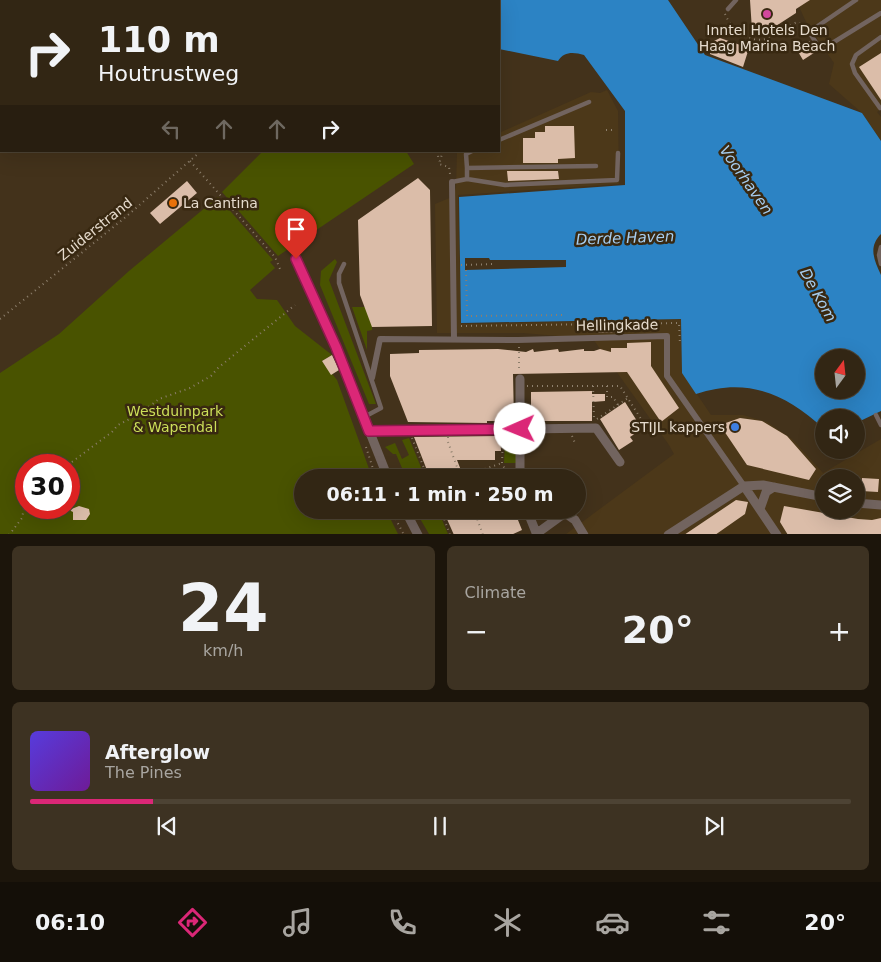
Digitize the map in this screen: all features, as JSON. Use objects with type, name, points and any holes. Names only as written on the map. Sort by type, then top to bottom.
[{"type":"street","points":[[452,182],[454,339]]},
{"type":"street","points":[[296,259],[336,347],[384,469]]},
{"type":"street","name":"Hellingkade","points":[[372,378],[380,339],[518,340],[667,336],[667,376],[744,486]]},
{"type":"street","points":[[520,383],[520,469]]},
{"type":"street","points":[[369,431],[596,428],[620,462]]},
{"type":"street","points":[[668,534],[744,486],[754,484],[815,495]]},
{"type":"street","points":[[744,486],[777,534]]},
{"type":"street","points":[[760,509],[766,492],[774,487]]},
{"type":"street","points":[[865,504],[881,505]]},
{"type":"street","points":[[410,519],[418,534]]},
{"type":"street","points":[[531,519],[537,534],[557,519]]},
{"type":"street","points":[[574,519],[584,534]]},
{"type":"lane","points":[[728,9],[736,0]]},
{"type":"lane","points":[[856,0],[809,32],[821,50],[881,13]]},
{"type":"lane","points":[[880,108],[855,72],[852,64],[856,55],[881,37]]},
{"type":"lane","points":[[500,140],[589,102]]},
{"type":"lane","points":[[468,179],[466,154],[470,152]]},
{"type":"lane","points":[[452,182],[468,179],[505,185],[617,180],[618,153]]},
{"type":"lane","points":[[467,168],[596,166]]},
{"type":"lane","points":[[881,247],[879,254],[881,264]]},
{"type":"lane","points":[[344,264],[339,274],[338,283],[381,408],[364,416]]},
{"type":"lane","points":[[876,415],[881,425]]},
{"type":"path","points":[[728,9],[725,14],[727,18],[737,32],[746,37],[759,40],[768,38],[797,22],[804,24],[809,32]]},
{"type":"path","points":[[606,130],[616,130]]},
{"type":"path","name":"Zuiderstrand","points":[[0,319],[127,216],[200,152]]},
{"type":"path","points":[[437,152],[440,164]]},
{"type":"path","points":[[440,164],[443,152]]},
{"type":"path","points":[[190,161],[274,257],[280,269]]},
{"type":"path","points":[[440,164],[449,167],[452,182]]},
{"type":"path","points":[[454,265],[495,264]]},
{"type":"path","points":[[466,270],[466,316],[565,315]]},
{"type":"path","points":[[80,456],[112,432],[118,425],[141,413],[158,399],[190,388],[211,376],[218,368],[295,305]]},
{"type":"path","points":[[454,327],[679,323],[680,345]]},
{"type":"path","points":[[518,340],[520,383],[620,386],[650,433]]},
{"type":"path","points":[[593,386],[594,421],[628,398]]},
{"type":"path","points":[[607,386],[607,397],[613,397],[618,405]]},
{"type":"path","points":[[503,429],[502,463],[505,469]]},
{"type":"path","points":[[409,431],[424,469]]},
{"type":"path","points":[[448,442],[458,469]]},
{"type":"path","points":[[486,469],[502,463]]},
{"type":"path","points":[[9,534],[21,519]]},
{"type":"path","points":[[396,519],[404,534]]},
{"type":"path","points":[[444,519],[450,534]]},
{"type":"path","points":[[477,519],[483,534]]},
{"type":"shaded area","points":[[796,0],[881,0],[881,109],[877,112],[881,117],[881,141],[862,113],[829,84],[834,63],[807,24]]},
{"type":"shaded area","points":[[607,90],[618,111],[619,184],[458,195],[461,324],[681,319],[682,372],[711,415],[743,415],[767,422],[792,439],[819,469],[815,469],[815,519],[865,519],[865,469],[830,469],[847,459],[865,459],[865,448],[881,439],[881,534],[566,534],[674,454],[593,339],[523,333],[437,333],[435,204],[452,197],[456,188],[457,152],[500,152],[500,133],[591,92],[600,93]]},
{"type":"green space","points":[[262,152],[407,152],[414,164],[278,256],[222,192]]},
{"type":"green space","name":"Westduinpark & Wapendal","points":[[218,197],[273,260],[270,262],[275,268],[250,290],[257,299],[277,300],[295,326],[332,355],[322,361],[337,380],[369,469],[294,469],[294,519],[390,519],[398,534],[0,534],[0,373],[59,334],[129,271]]},
{"type":"green space","points":[[335,259],[337,262],[329,280],[376,404],[369,404],[320,285],[321,271]]},
{"type":"green space","points":[[352,307],[372,307],[372,330],[367,331],[367,350]]},
{"type":"green space","points":[[409,438],[422,469],[402,469],[396,454],[393,454],[385,447],[395,443],[402,459],[409,455],[402,440]]},
{"type":"green space","points":[[505,442],[517,443],[516,463],[504,463]]},
{"type":"green space","points":[[420,519],[442,519],[448,534],[429,534]]},
{"type":"water","points":[[500,0],[668,0],[705,55],[862,113],[881,141],[881,234],[873,249],[874,259],[881,275],[881,411],[865,419],[865,409],[815,409],[815,421],[779,397],[748,388],[714,389],[696,394],[682,373],[681,319],[461,323],[459,197],[625,185],[625,111],[584,55],[570,53],[558,61],[500,49]]},
{"type":"pier","points":[[465,258],[489,258],[490,260],[566,260],[566,267],[465,270]]},
{"type":"building","points":[[750,0],[810,0],[796,9],[796,13],[762,35],[752,30]]},
{"type":"building","points":[[720,38],[749,48],[743,67],[710,54],[710,43]]},
{"type":"building","points":[[809,41],[817,51],[803,60],[797,50]]},
{"type":"building","points":[[881,53],[881,100],[859,67]]},
{"type":"building","points":[[545,126],[574,126],[575,158],[558,159],[558,163],[523,163],[523,138],[535,138],[535,132],[545,132]]},
{"type":"building","points":[[507,171],[558,171],[559,179],[508,181]]},
{"type":"building","points":[[418,178],[430,190],[432,326],[372,327],[360,295],[358,220]]},
{"type":"building","name":"La Cantina","points":[[187,181],[197,193],[160,224],[150,213]]},
{"type":"building","points":[[598,325],[619,325],[619,332],[598,333]]},
{"type":"building","points":[[651,342],[651,366],[679,408],[661,422],[627,372],[513,374],[514,421],[487,421],[487,423],[408,422],[390,376],[390,354],[419,353],[419,350],[498,349],[526,352],[533,349],[534,352],[558,349],[559,352],[584,349],[584,351],[594,351],[600,349],[611,352],[611,348],[627,348],[627,343]]},
{"type":"building","points":[[332,355],[339,370],[331,375],[322,361]]},
{"type":"building","points":[[592,391],[592,394],[605,394],[605,401],[592,402],[592,421],[526,421],[526,407],[531,407],[531,392]]},
{"type":"building","points":[[625,402],[642,429],[630,437],[633,441],[619,450],[600,419]]},
{"type":"building","points":[[740,418],[762,421],[787,436],[816,469],[809,480],[747,465],[720,425]]},
{"type":"building","points":[[500,436],[501,451],[495,451],[495,460],[457,460],[460,469],[426,469],[414,437]]},
{"type":"building","points":[[865,478],[879,479],[878,492],[865,491]]},
{"type":"building","points":[[736,500],[748,502],[745,514],[716,534],[685,534]]},
{"type":"building","points":[[80,506],[89,509],[90,514],[86,520],[73,520],[80,519]]},
{"type":"building","points":[[784,506],[815,511],[815,519],[872,520],[881,518],[881,534],[787,534],[780,522]]},
{"type":"building","points":[[447,519],[518,519],[522,530],[513,534],[454,534]]},
{"type":"place","name":"Inntel Hotels Den Haag Marina Beach","points":[[767,14]]},
{"type":"place","name":"La Cantina","points":[[173,203]]},
{"type":"place","name":"STIJL kappers","points":[[735,427]]},
{"type":"route","points":[[296,259],[336,347],[369,431],[520,429]]},
{"type":"water label","name":"Voorhaven","points":[[746,180]]},
{"type":"water label","name":"Derde Haven","points":[[625,238]]},
{"type":"water label","name":"De Kom","points":[[818,295]]}]
